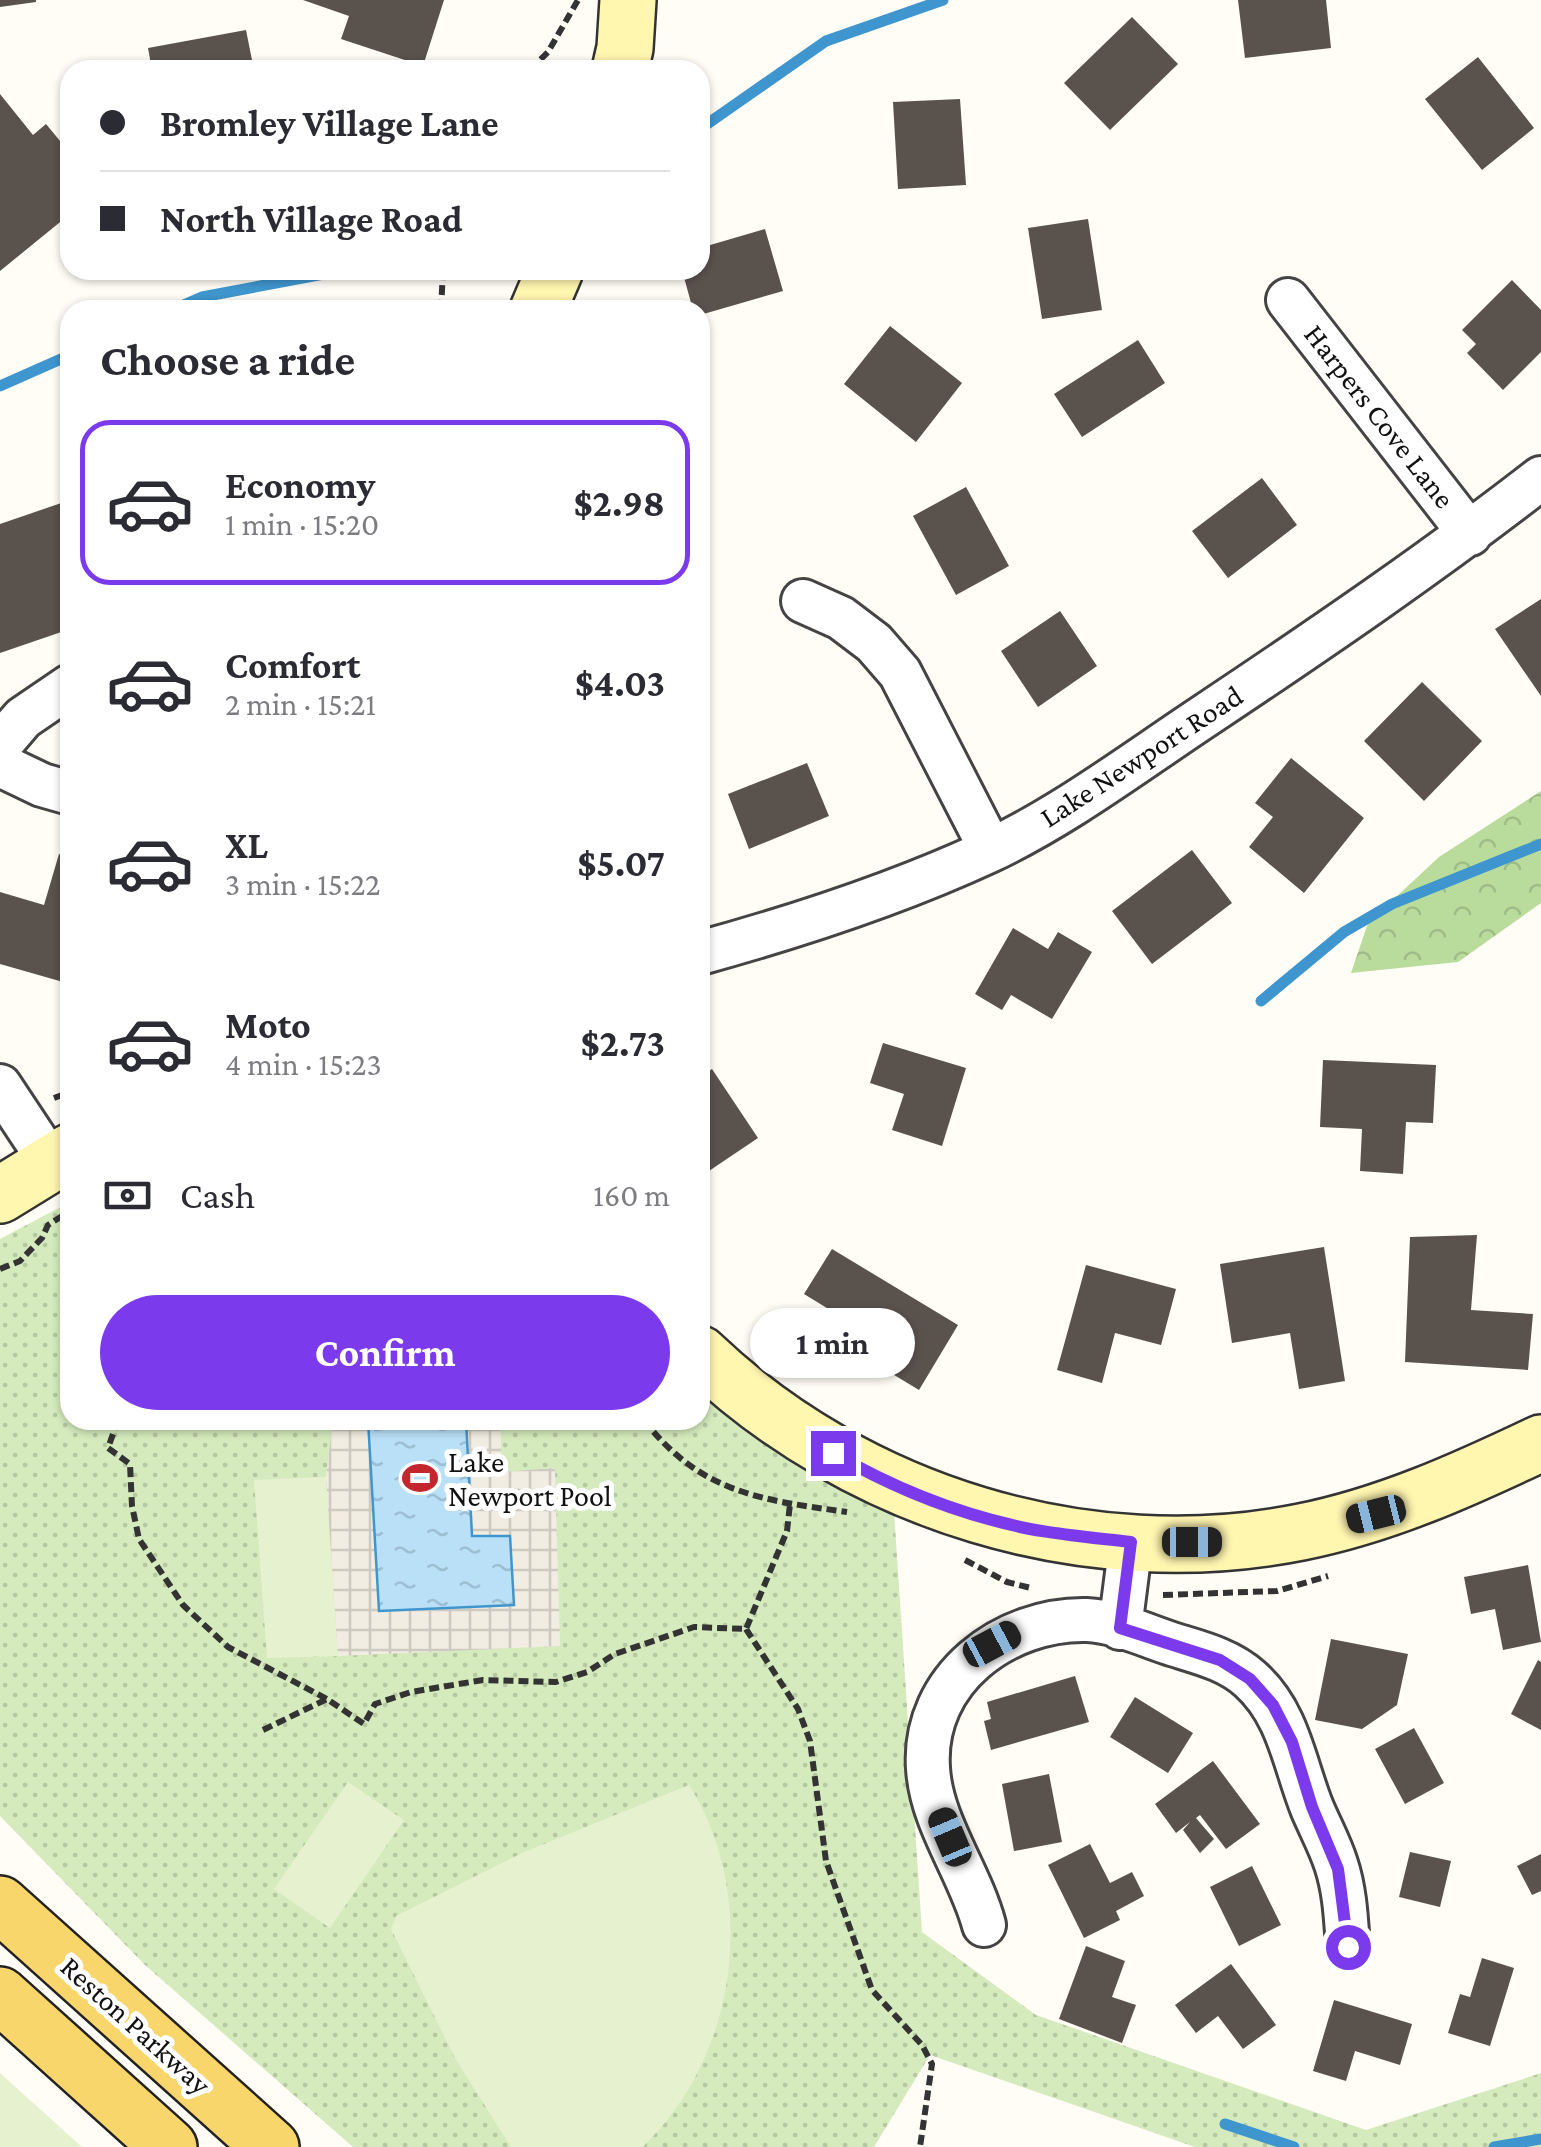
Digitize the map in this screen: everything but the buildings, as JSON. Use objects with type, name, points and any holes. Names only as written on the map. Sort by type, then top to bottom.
[{"type":"main road","name":"Reston Parkway","points":[[0,1904],[271,2147]]},
{"type":"main road","points":[[0,1995],[169,2147]]},
{"type":"street","points":[[623,60],[628,0]]},
{"type":"street","name":"Harpers Cove Lane","points":[[1288,300],[1470,534]]},
{"type":"street","name":"Lake Newport Road","points":[[710,950],[891,894],[991,850],[1112,778],[1376,601],[1541,478]]},
{"type":"street","points":[[802,601],[841,618],[874,642],[900,673],[991,850]]},
{"type":"street","points":[[0,744],[23,718],[60,693]]},
{"type":"street","points":[[0,766],[60,790]]},
{"type":"street","points":[[0,1086],[60,1169]]},
{"type":"street","points":[[0,1196],[60,1176]]},
{"type":"street","points":[[710,1364],[731,1384],[800,1434],[939,1504],[1028,1528],[1131,1542],[1222,1542],[1299,1533],[1376,1514],[1442,1489],[1541,1443]]},
{"type":"street","points":[[1120,1628],[1131,1542]]},
{"type":"street","points":[[984,1925],[934,1801],[928,1767],[932,1728],[965,1667],[992,1644],[1022,1629],[1092,1620],[1220,1660],[1250,1679],[1273,1705],[1292,1742],[1312,1807],[1338,1869],[1348,1947]]},
{"type":"path","points":[[540,60],[578,0]]},
{"type":"path","points":[[0,1268],[20,1261],[42,1238],[60,1188]]},
{"type":"path","points":[[114,1430],[108,1448],[130,1464],[132,1506],[139,1538],[184,1605],[228,1647],[327,1699],[364,1724],[375,1704],[411,1692],[483,1680],[556,1682],[586,1672],[616,1654],[694,1627],[746,1628]]},
{"type":"path","points":[[746,1628],[787,1531],[790,1504]]},
{"type":"path","points":[[746,1628],[798,1708],[810,1741],[826,1861],[872,1990],[922,2044],[932,2064],[920,2147]]},
{"type":"path","points":[[263,1730],[327,1699]]},
{"type":"green space","points":[[1541,791],[1541,903],[1458,962],[1351,973],[1368,923],[1439,857]]},
{"type":"green space","points":[[60,1207],[60,1430],[710,1430],[710,1392],[894,1511],[922,1932],[1036,2015],[1366,2130],[1541,2073],[1541,2147],[1195,2147],[930,2055],[874,2147],[353,2147],[145,1965],[0,1816],[0,1239]]},
{"type":"green space","points":[[326,1477],[338,1656],[267,1658],[254,1480]]},
{"type":"green space","points":[[348,1782],[404,1820],[330,1928],[274,1889]]},
{"type":"green space","points":[[689,1785],[709,1823],[722,1864],[729,1907],[725,1994],[696,2076],[670,2117],[643,2147],[511,2147],[455,2058],[391,1929],[396,1916],[522,1853]]},
{"type":"green space","points":[[0,2073],[82,2147],[0,2147]]},
{"type":"shaded area","name":"Lake Newport Pool","points":[[332,1430],[369,1430],[379,1611],[510,1536],[472,1536],[467,1430],[500,1430],[502,1472],[555,1468],[560,1646],[338,1656],[326,1477]]},
{"type":"water","name":"Lake Newport Pool","points":[[369,1430],[467,1430],[472,1536],[510,1536],[514,1605],[379,1611]]},
{"type":"waterway","points":[[710,122],[826,41],[943,0]]},
{"type":"waterway","points":[[195,300],[292,280]]},
{"type":"waterway","points":[[0,386],[60,359]]},
{"type":"waterway","points":[[1261,1001],[1344,932],[1392,904],[1541,844]]},
{"type":"waterway","points":[[1225,2124],[1294,2147]]},
{"type":"waterway","points":[[1494,2147],[1541,2139]]},
{"type":"place","name":"Lake Newport Pool","points":[[420,1478]]},
{"type":"route","points":[[833,1453],[865,1472],[939,1504],[1028,1528],[1131,1542],[1120,1628],[1220,1660],[1250,1679],[1273,1705],[1292,1742],[1312,1807],[1338,1869],[1348,1947]]}]
